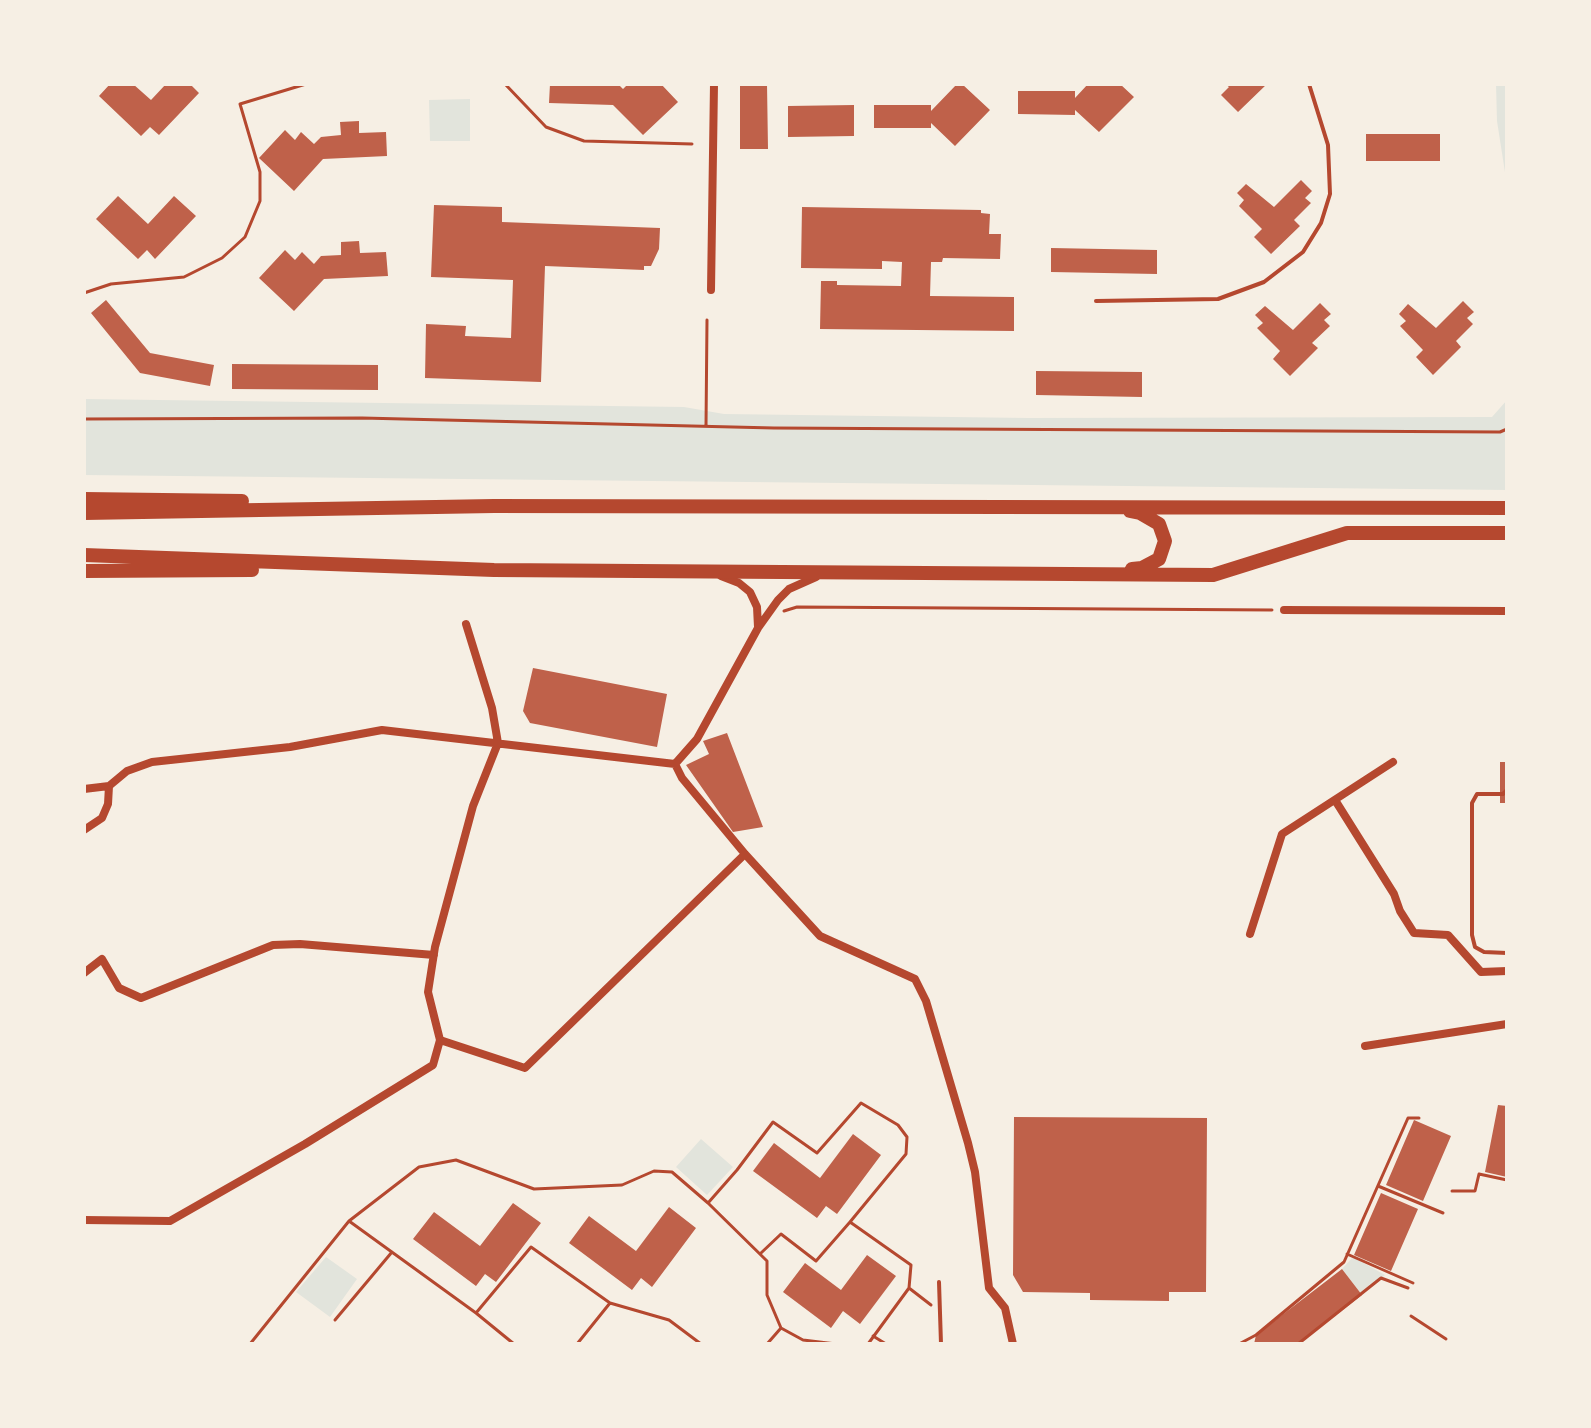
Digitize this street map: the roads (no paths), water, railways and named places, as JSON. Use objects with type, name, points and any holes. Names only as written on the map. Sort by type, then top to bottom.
[{"type":"highway","points":[[84,499],[494,506],[1507,508]]},
{"type":"highway","points":[[84,513],[494,506]]},
{"type":"highway","points":[[1092,574],[1142,568],[1159,559],[1165,541],[1159,524],[1140,513],[1095,507]]},
{"type":"highway","points":[[84,571],[494,570],[1213,575],[1347,533],[1507,533]]},
{"type":"highway","points":[[84,555],[494,570]]},
{"type":"street","points":[[711,290],[714,84]]},
{"type":"street","points":[[688,571],[723,576],[739,583],[750,592],[757,607],[758,628]]},
{"type":"street","points":[[675,764],[697,739],[758,628],[789,589],[812,578],[837,572]]},
{"type":"street","points":[[1284,610],[1507,611]]},
{"type":"street","points":[[84,1220],[170,1221],[305,1144],[433,1065],[440,1040],[428,992],[434,955],[473,806],[498,743],[492,708],[466,624]]},
{"type":"street","points":[[84,789],[109,786],[127,771],[152,762],[290,747],[382,730],[675,764]]},
{"type":"street","points":[[1250,934],[1282,834],[1393,762]]},
{"type":"street","points":[[675,764],[682,778],[745,854],[820,936],[915,979],[934,1026],[968,1143],[975,1172],[989,1288],[1005,1308],[1013,1344]]},
{"type":"street","points":[[84,830],[102,818],[108,804],[109,786]]},
{"type":"street","points":[[1335,800],[1394,894],[1400,911],[1414,933],[1448,935],[1481,972],[1507,971]]},
{"type":"street","points":[[440,1040],[525,1068],[745,854]]},
{"type":"street","points":[[84,973],[102,959],[119,988],[141,998],[273,945],[300,944],[434,955]]},
{"type":"street","points":[[1365,1046],[1507,1024]]},
{"type":"lane","points":[[1096,301],[1218,299],[1264,282],[1303,252],[1321,223],[1330,194],[1328,145],[1309,84]]},
{"type":"lane","points":[[1507,790],[1503,794],[1477,794],[1472,803],[1472,935],[1475,947],[1484,952],[1507,953]]},
{"type":"lane","points":[[939,1282],[941,1344]]}]
